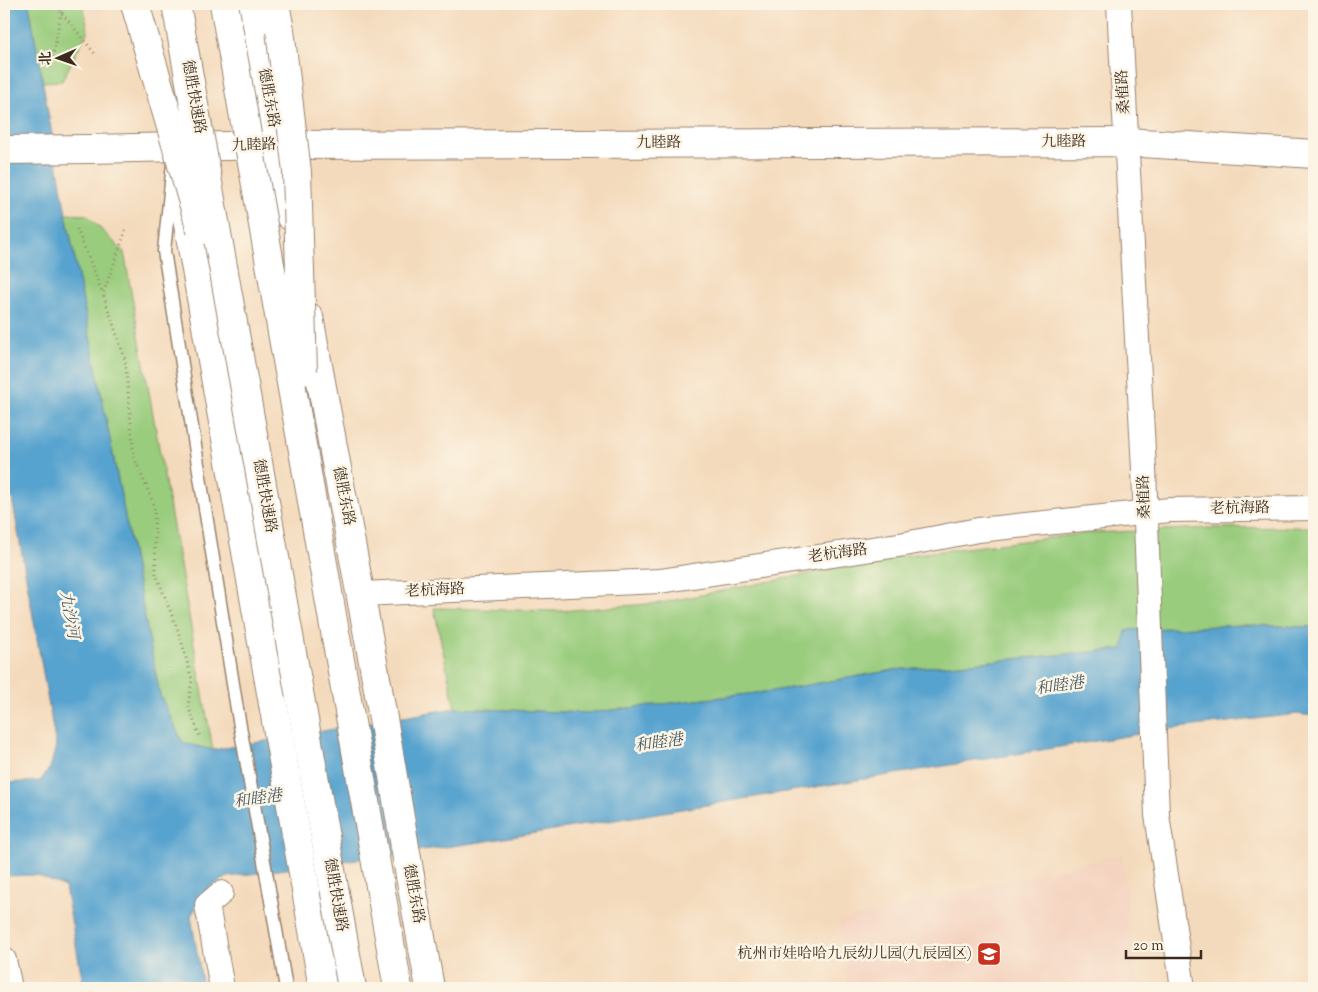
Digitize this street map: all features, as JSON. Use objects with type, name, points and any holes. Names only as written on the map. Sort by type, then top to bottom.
[{"type":"main road","points":[[135,4],[241,367]]},
{"type":"main road","points":[[149,4],[323,988]]},
{"type":"main road","name":"德胜快速路","points":[[176,4],[352,988]]},
{"type":"main road","points":[[224,4],[398,988]]},
{"type":"main road","name":"德胜东路","points":[[252,4],[361,594],[430,988]]},
{"type":"main road","points":[[275,4],[298,172],[306,465]]},
{"type":"main road","name":"九睦路","points":[[4,150],[277,145],[1127,142],[1314,154]]},
{"type":"street","name":"桑植路","points":[[1119,4],[1145,513],[1157,815],[1184,988]]},
{"type":"street","name":"老杭海路","points":[[361,594],[660,581],[905,544],[978,530],[1170,510],[1314,508]]},
{"type":"street","points":[[221,893],[207,905],[222,988]]},
{"type":"street","points":[[4,960],[10,988]]},
{"type":"lane","points":[[277,145],[286,4]]},
{"type":"lane","points":[[175,148],[164,251],[237,709],[286,988]]},
{"type":"path","points":[[51,67],[61,12],[60,4]]},
{"type":"path","points":[[61,12],[96,55]]},
{"type":"path","points":[[77,229],[103,294],[125,359],[134,457],[154,505],[156,574],[181,639],[192,680],[188,706],[200,737]]},
{"type":"path","points":[[103,294],[126,230]]},
{"type":"shaded area","name":"杭州市娃哈哈九辰幼儿园(九辰园区)","points":[[1122,854],[1138,988],[848,988],[839,921]]},
{"type":"green space","points":[[29,4],[83,4],[88,30],[62,81],[42,82]]},
{"type":"green space","points":[[66,214],[87,215],[124,252],[213,750],[183,743],[160,695]]},
{"type":"green space","points":[[1314,527],[1314,627],[1242,625],[1127,630],[1124,649],[894,670],[773,691],[587,713],[455,708],[434,608],[559,611],[660,603],[899,556],[1090,533],[1210,528]]},
{"type":"water","points":[[4,4],[29,4],[66,214],[160,695],[183,743],[213,750],[455,708],[587,713],[773,691],[894,670],[1123,649],[1126,630],[1242,625],[1314,627],[1314,716],[1297,714],[1169,729],[481,842],[228,877],[208,888],[191,916],[203,988],[84,988],[65,887],[36,875],[4,876],[4,783],[40,781],[50,768],[56,746],[4,453]]},
{"type":"place","name":"杭州市娃哈哈九辰幼儿园(九辰园区)","points":[[989,954]]},
{"type":"water label","name":"九沙河","points":[[68,615]]},
{"type":"water label","name":"和睦港","points":[[1060,687]]},
{"type":"water label","name":"和睦港","points":[[659,744]]},
{"type":"water label","name":"和睦港","points":[[258,800]]}]
